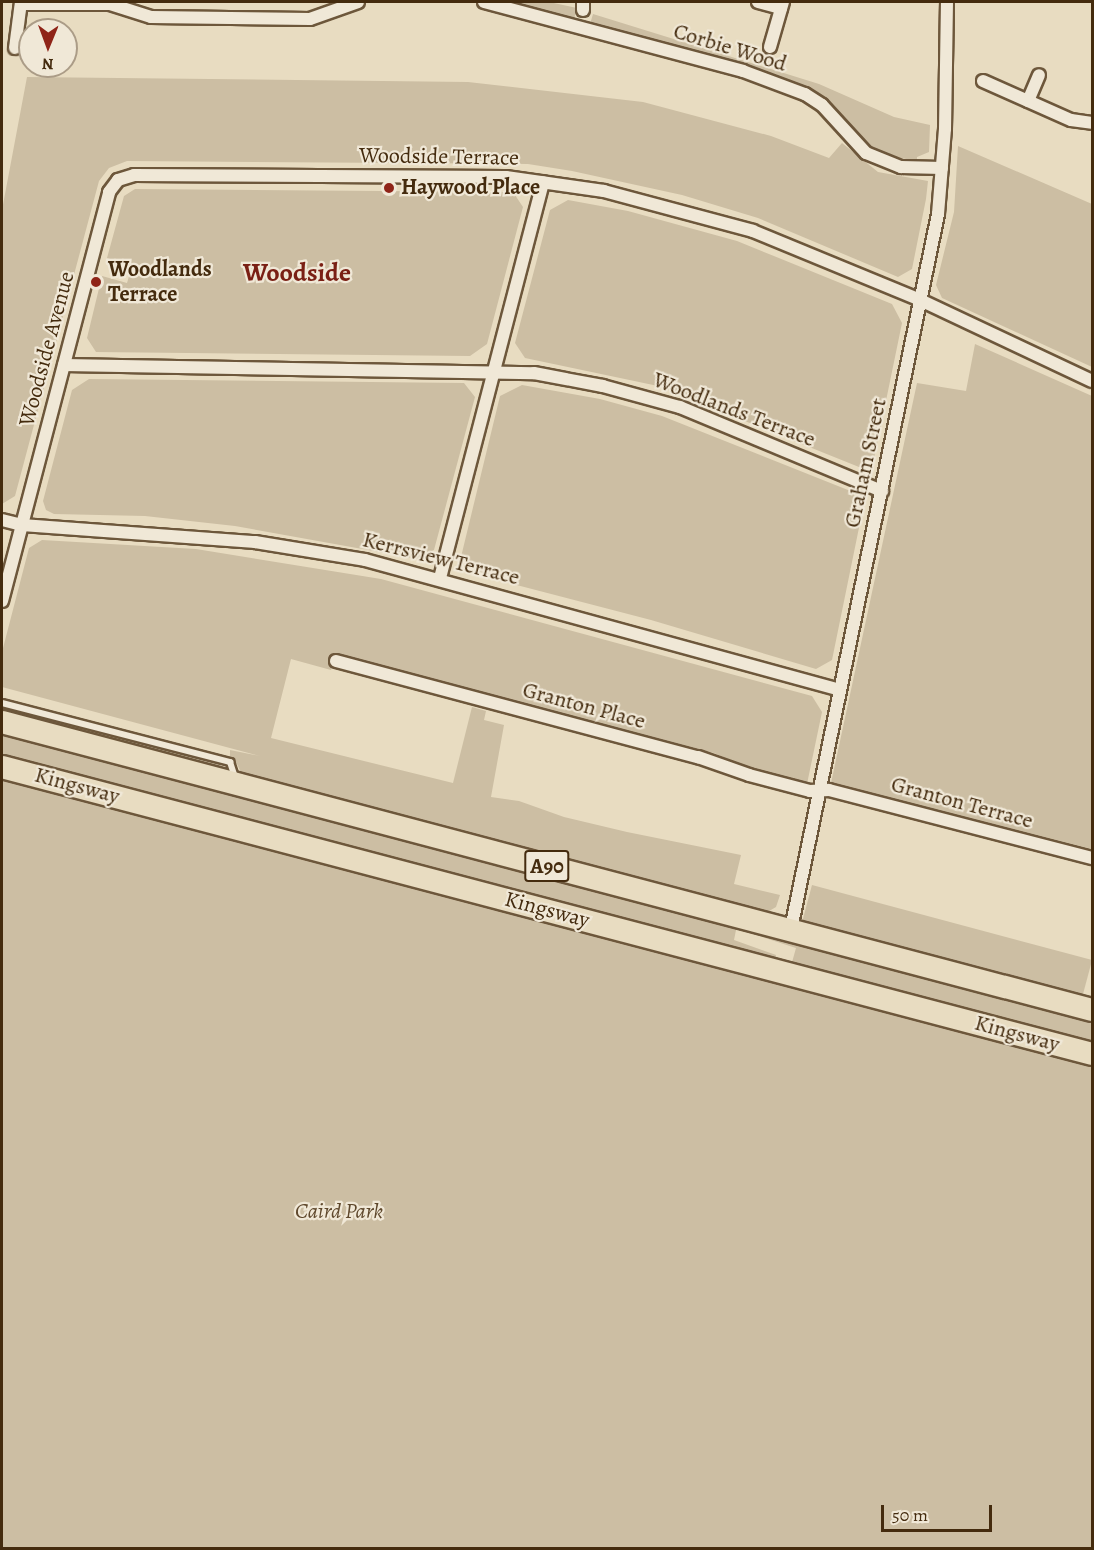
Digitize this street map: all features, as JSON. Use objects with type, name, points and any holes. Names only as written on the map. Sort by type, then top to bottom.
[{"type":"highway","name":"Kingsway","points":[[13,718],[238,784],[1092,1010]]},
{"type":"highway","name":"Kingsway","points":[[2,766],[1092,1054]]},
{"type":"street","points":[[15,48],[21,3],[110,4],[151,17],[310,19],[358,2]]},
{"type":"street","name":"Corbie Wood","points":[[484,2],[743,72],[805,94],[822,105],[866,153],[901,167],[942,168]]},
{"type":"street","points":[[758,2],[782,5],[770,47]]},
{"type":"street","name":"Graham Street","points":[[791,929],[938,214],[942,168],[947,2]]},
{"type":"street","points":[[1028,100],[1039,75]]},
{"type":"street","points":[[982,81],[1071,120],[1092,123]]},
{"type":"street","name":"Woodside Terrace","points":[[118,180],[146,175],[506,177],[627,196],[730,224],[920,300],[1092,381]]},
{"type":"street","name":"Woodside Avenue","points":[[2,600],[109,192],[118,180]]},
{"type":"street","points":[[440,578],[543,182]]},
{"type":"street","name":"Woodlands Terrace","points":[[64,365],[494,370],[603,386],[680,407],[882,491]]},
{"type":"street","name":"Kerrsview Terrace","points":[[2,520],[22,525],[255,542],[365,560],[440,578],[840,690]]},
{"type":"street","name":"Granton Place","points":[[336,661],[698,757],[749,775],[820,791]]},
{"type":"street","name":"Granton Terrace","points":[[820,791],[1092,858]]},
{"type":"lane","name":"Kingsway","points":[[2,703],[13,718]]},
{"type":"green space","points":[[506,2],[549,2],[577,8],[574,19]]},
{"type":"green space","points":[[593,14],[819,84],[894,117],[930,125],[929,152],[917,157],[917,161],[879,154],[810,89],[751,67],[590,24]]},
{"type":"green space","points":[[27,78],[468,82],[643,102],[771,136],[829,158],[842,143],[878,172],[928,181],[912,269],[898,277],[758,218],[682,195],[572,171],[528,164],[127,161],[109,168],[99,181],[15,496],[2,504],[2,210]]},
{"type":"green space","points":[[958,146],[1092,204],[1092,367],[942,298],[936,285],[954,212]]},
{"type":"green space","points":[[135,189],[513,192],[523,207],[487,344],[470,356],[96,352],[87,338],[102,276],[127,283],[132,266],[107,258],[124,196]]},
{"type":"green space","points":[[568,200],[628,211],[737,241],[892,304],[902,323],[874,459],[859,467],[658,386],[525,358],[515,343],[550,210]]},
{"type":"green space","points":[[975,344],[1092,396],[1092,849],[831,783],[917,383],[966,391]]},
{"type":"green space","points":[[89,379],[464,383],[475,397],[434,550],[418,559],[235,526],[145,516],[54,514],[46,510],[43,501],[72,390]]},
{"type":"green space","points":[[522,385],[600,399],[662,416],[853,492],[862,513],[832,660],[816,669],[651,620],[470,573],[461,557],[500,396]]},
{"type":"green space","points":[[42,540],[196,549],[381,579],[812,696],[822,712],[807,784],[759,773],[714,753],[336,654],[331,670],[291,659],[271,738],[453,783],[472,707],[486,711],[484,720],[504,725],[491,797],[519,801],[564,817],[627,832],[741,855],[734,884],[780,895],[776,907],[764,914],[243,777],[237,764],[230,762],[230,750],[260,756],[2,687],[2,652],[29,548]]},
{"type":"green space","points":[[32,715],[220,764],[224,771],[31,720]]},
{"type":"green space","points":[[2,730],[737,925],[734,940],[776,955],[775,960],[2,757]]},
{"type":"green space","name":"Caird Park","points":[[2,774],[1092,1063],[1092,1548],[2,1548]]},
{"type":"green space","points":[[812,885],[1092,960],[1082,999],[802,924]]},
{"type":"green space","points":[[754,929],[1092,1019],[1092,1046],[791,966],[796,948],[753,934]]},
{"type":"place","name":"Haywood Place","points":[[389,188]]},
{"type":"place","name":"Woodlands Terrace","points":[[96,282]]},
{"type":"district","name":"Woodside","points":[[297,273]]}]
